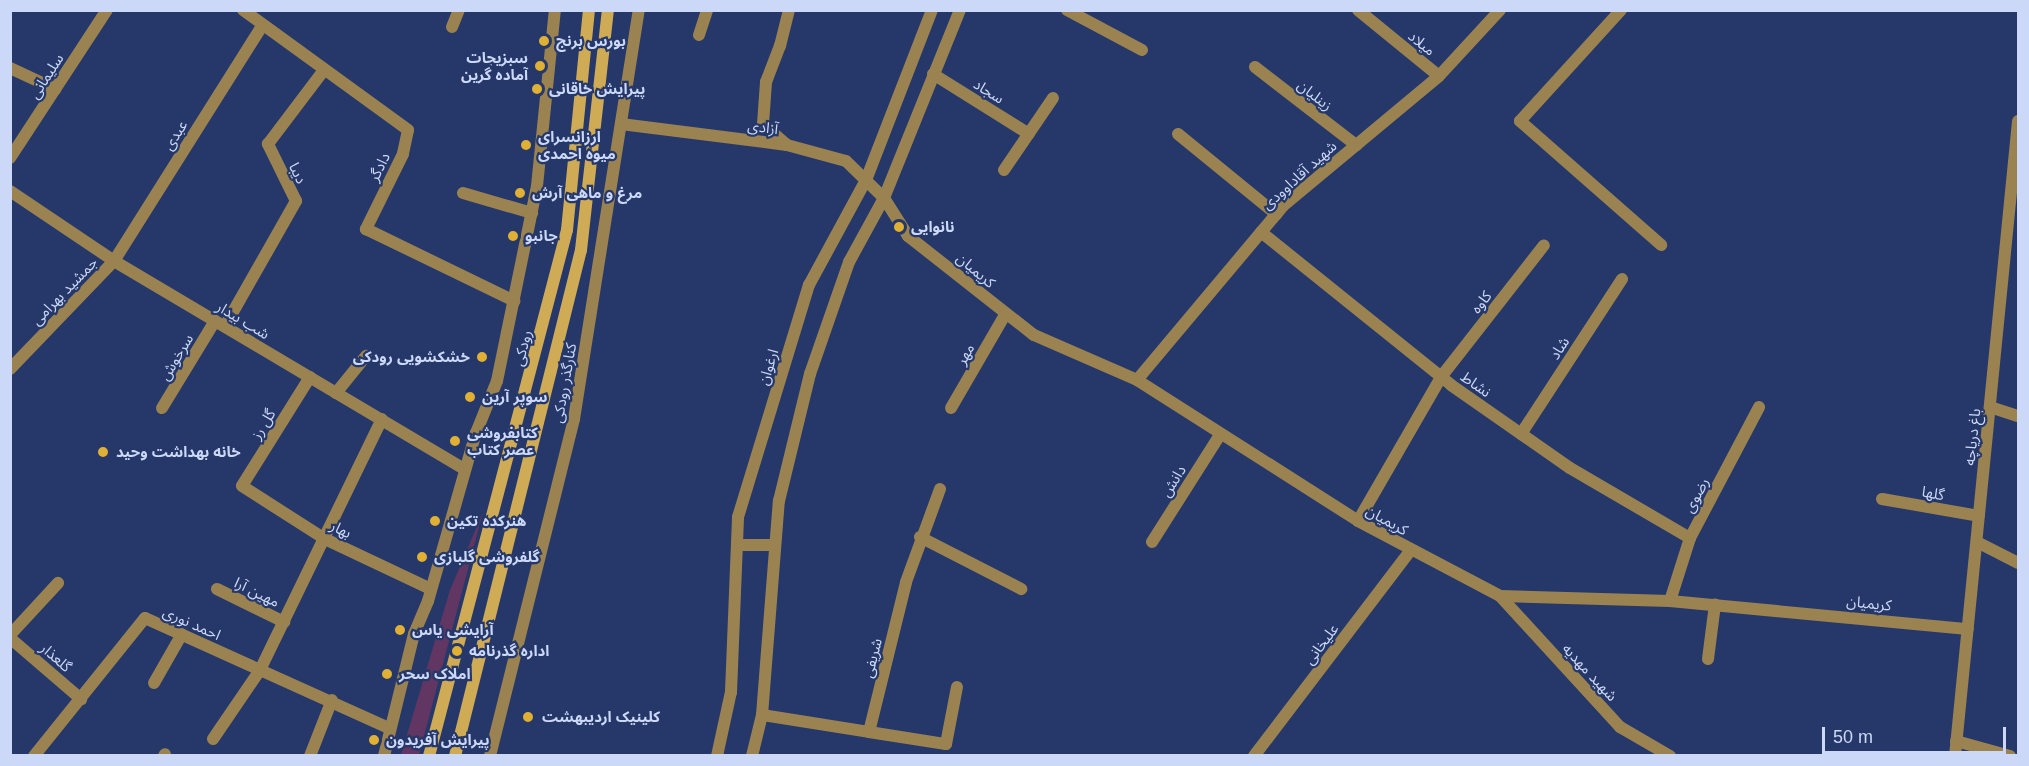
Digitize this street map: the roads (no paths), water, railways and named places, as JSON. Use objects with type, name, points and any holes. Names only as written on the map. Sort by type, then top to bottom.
[{"type":"main road","name":"رودکی","points":[[429,756],[567,231],[589,10]]},
{"type":"main road","points":[[455,756],[581,250],[608,10]]},
{"type":"street","name":"سلیمانی","points":[[10,158],[107,10]]},
{"type":"street","name":"دادگر","points":[[243,10],[408,130],[402,154],[366,229],[514,301]]},
{"type":"street","points":[[452,27],[459,10]]},
{"type":"street","points":[[384,756],[389,728],[414,634],[431,589],[465,469],[497,381],[532,213],[555,10]]},
{"type":"street","name":"کنارگذر رودکی","points":[[490,756],[574,419],[639,10]]},
{"type":"street","points":[[699,35],[707,10]]},
{"type":"street","name":"ارغوان","points":[[717,756],[730,692],[738,517],[809,285],[866,180],[932,10]]},
{"type":"street","points":[[752,756],[762,715],[778,501],[810,374],[849,262],[884,198],[960,10]]},
{"type":"street","points":[[1067,10],[1142,50]]},
{"type":"street","name":"میلاد","points":[[1358,10],[1439,76]]},
{"type":"street","name":"شهید آقاداوودی","points":[[1137,380],[1276,214],[1439,76],[1500,10]]},
{"type":"street","points":[[1622,10],[1520,121],[1661,245]]},
{"type":"street","points":[[786,11],[780,46],[766,82],[763,124],[788,145]]},
{"type":"street","name":"عبدی","points":[[114,261],[262,26]]},
{"type":"street","name":"زینلیان","points":[[1255,67],[1356,146]]},
{"type":"street","points":[[10,68],[56,89]]},
{"type":"street","name":"دیبا","points":[[220,324],[296,201],[268,144],[324,70]]},
{"type":"street","name":"سجاد","points":[[933,74],[1029,134]]},
{"type":"street","points":[[1004,170],[1053,98]]},
{"type":"street","name":"باغ دریاچه","points":[[1955,756],[2019,122]]},
{"type":"street","name":"آزادی","points":[[621,124],[788,145],[846,161],[884,198]]},
{"type":"street","points":[[1179,134],[1276,214]]},
{"type":"street","name":"شب بیدار","points":[[10,191],[114,261],[465,469]]},
{"type":"street","points":[[462,193],[532,213]]},
{"type":"street","name":"کریمیان","points":[[884,198],[908,236],[1005,315],[1034,335],[1137,380],[1220,435],[1358,520],[1500,596],[1715,604],[1968,629]]},
{"type":"street","name":"نشاط","points":[[1261,232],[1441,377],[1570,468],[1690,538]]},
{"type":"street","name":"کاوه","points":[[1358,520],[1441,377],[1544,245]]},
{"type":"street","name":"جمشید بهرامی","points":[[13,360],[114,261]]},
{"type":"street","name":"شاد","points":[[1521,434],[1622,279]]},
{"type":"street","name":"مهر","points":[[951,408],[1005,315]]},
{"type":"street","name":"سرخوش","points":[[162,408],[220,324]]},
{"type":"street","points":[[336,393],[366,357]]},
{"type":"street","name":"گل رز","points":[[242,486],[309,377]]},
{"type":"street","name":"رضوی","points":[[1670,601],[1690,538],[1759,407]]},
{"type":"street","points":[[1990,407],[2019,416]]},
{"type":"street","points":[[213,739],[260,670],[382,419]]},
{"type":"street","name":"دانش","points":[[1152,543],[1220,435]]},
{"type":"street","name":"بهار","points":[[242,486],[325,539],[431,589]]},
{"type":"street","name":"شریفی","points":[[869,732],[920,537],[940,489]]},
{"type":"street","name":"گلها","points":[[1882,499],[1979,516]]},
{"type":"street","points":[[920,537],[1021,589]]},
{"type":"street","points":[[1977,542],[2019,563]]},
{"type":"street","points":[[738,545],[774,545]]},
{"type":"street","name":"علیخانی","points":[[1254,756],[1411,550]]},
{"type":"street","points":[[10,637],[58,583]]},
{"type":"street","name":"مهین آرا","points":[[217,589],[284,622]]},
{"type":"street","name":"شهید مهدیه","points":[[1500,596],[1620,727],[1670,756]]},
{"type":"street","points":[[1708,659],[1715,604]]},
{"type":"street","name":"احمد نوری","points":[[34,756],[145,618],[332,700],[389,728]]},
{"type":"street","points":[[154,683],[182,634]]},
{"type":"street","name":"گلعذار","points":[[10,637],[81,699]]},
{"type":"street","points":[[762,715],[946,744],[957,687]]},
{"type":"street","points":[[309,756],[332,700]]},
{"type":"street","points":[[1956,741],[2010,756]]},
{"type":"place","name":"بورس برنج","points":[[544,41]]},
{"type":"place","name":"سبزیجات آماده گرین","points":[[540,66]]},
{"type":"place","name":"پیرایش خاقانی","points":[[537,89]]},
{"type":"place","name":"ارزانسرای میوه احمدی","points":[[526,145]]},
{"type":"place","name":"مرغ و ماهی آرش","points":[[520,193]]},
{"type":"place","name":"نانوایی","points":[[899,227]]},
{"type":"place","name":"جانبو","points":[[513,236]]},
{"type":"place","name":"خشکشویی رودکی","points":[[482,357]]},
{"type":"place","name":"سوپر آرین","points":[[470,397]]},
{"type":"place","name":"کتابفروشی عصر کتاب","points":[[455,441]]},
{"type":"place","name":"خانه بهداشت وحید","points":[[103,452]]},
{"type":"place","name":"هنرکده تکین","points":[[435,521]]},
{"type":"place","name":"گلفروشی گلبازی","points":[[422,557]]},
{"type":"place","name":"آرایشی یاس","points":[[400,630]]},
{"type":"place","name":"اداره گذرنامه","points":[[457,651]]},
{"type":"place","name":"املاک سحر","points":[[387,674]]},
{"type":"place","name":"کلینیک اردیبهشت","points":[[528,717]]},
{"type":"place","name":"پیرایش آفریدون","points":[[374,740]]}]
